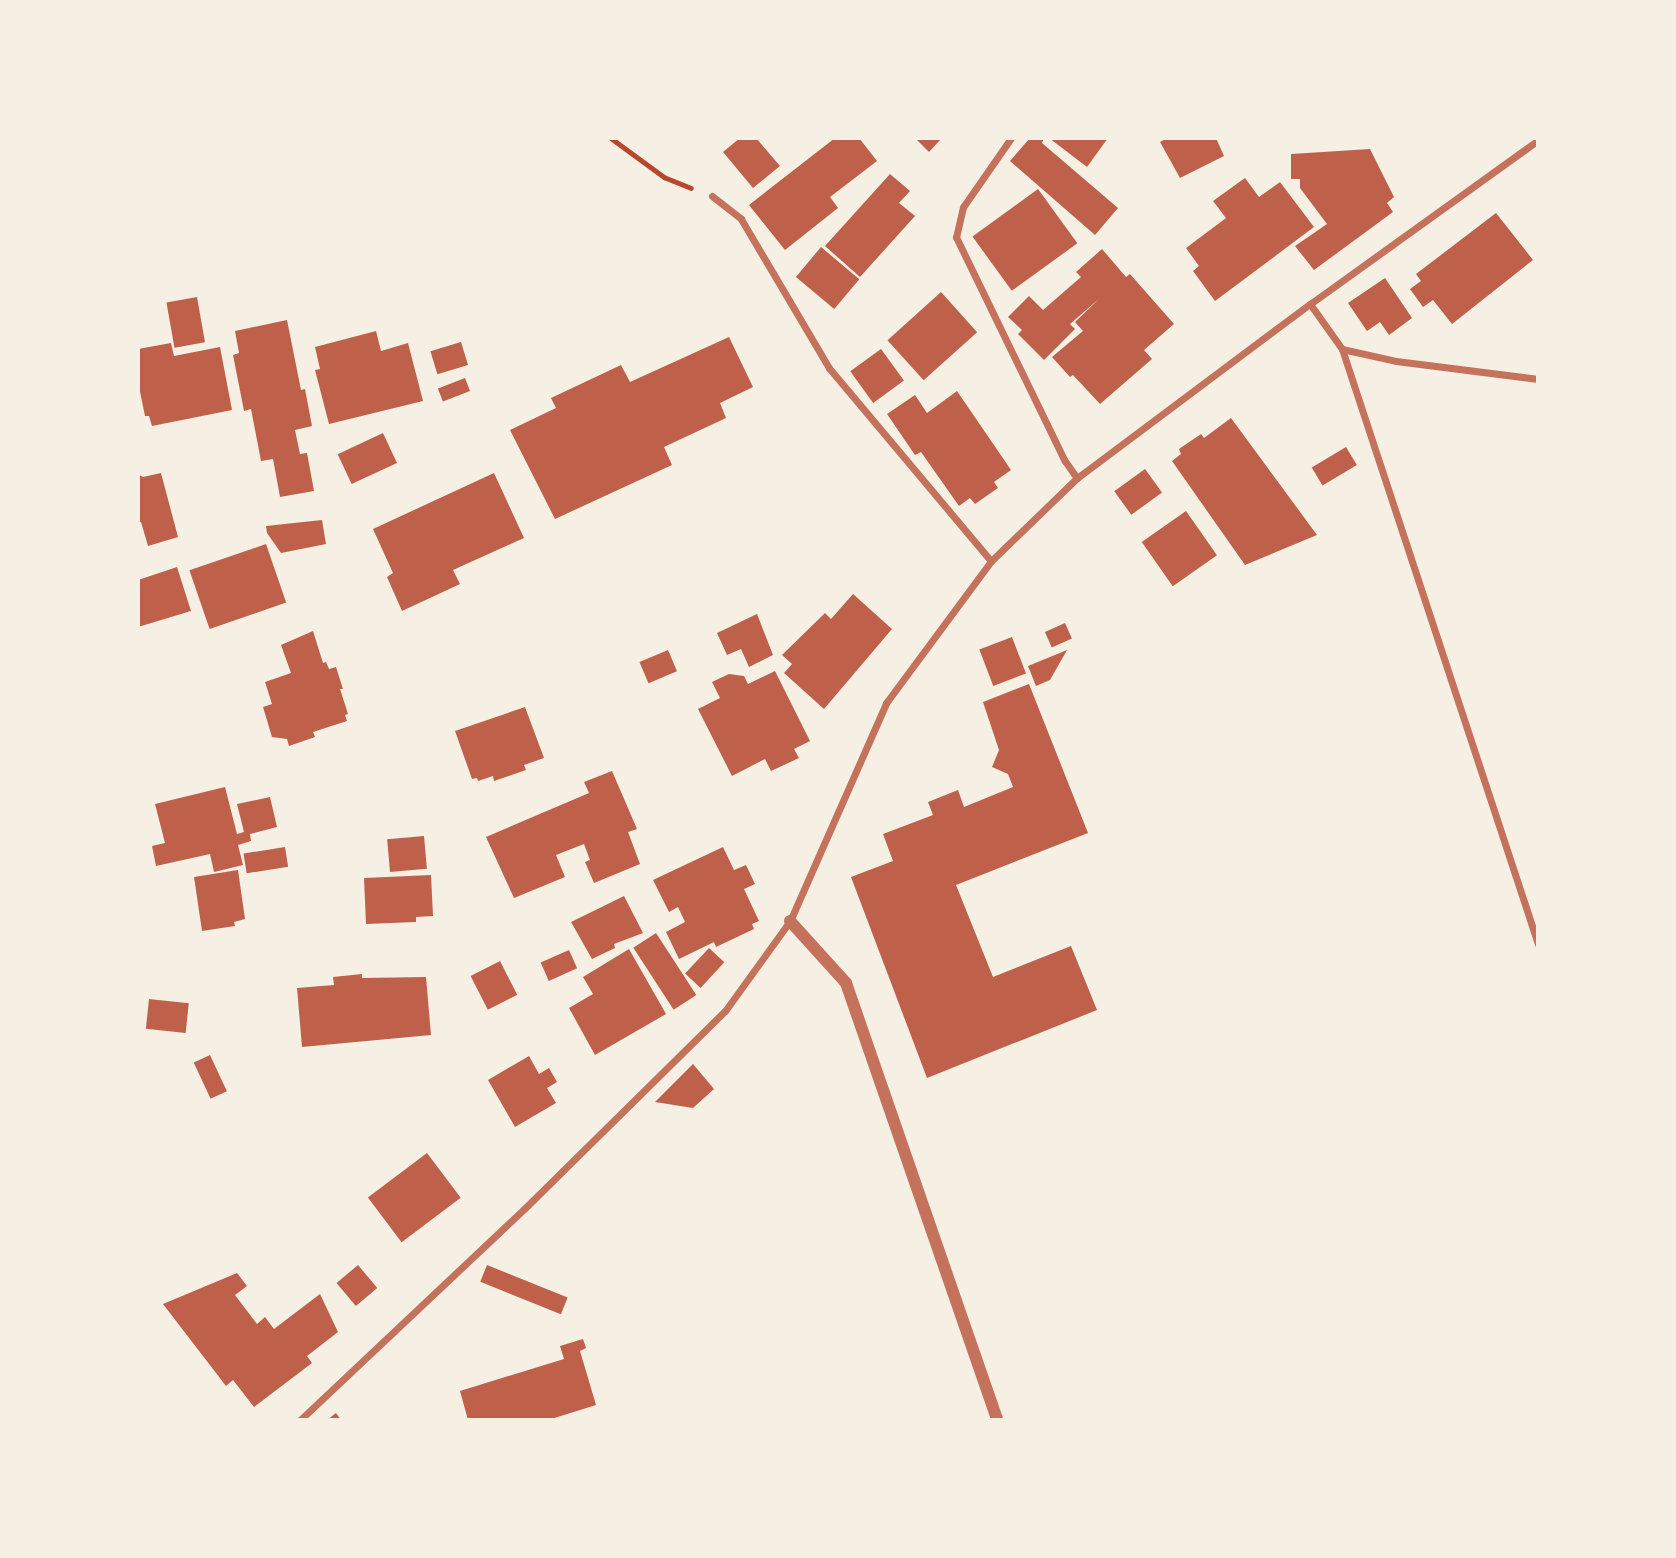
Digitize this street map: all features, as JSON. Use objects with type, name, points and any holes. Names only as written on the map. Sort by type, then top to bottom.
[{"type":"street","points":[[1011,138],[963,207],[956,237],[1065,461],[1077,478]]},
{"type":"street","points":[[300,1420],[524,1209],[725,1011],[790,921],[886,703],[991,561],[1077,478],[1310,304],[1538,140]]},
{"type":"street","points":[[712,196],[741,219],[829,368],[991,561]]},
{"type":"street","points":[[1310,304],[1342,349],[1538,944]]},
{"type":"street","points":[[1342,349],[1396,361],[1538,379]]},
{"type":"street","points":[[790,921],[846,983],[997,1420]]},
{"type":"path","points":[[611,138],[664,177],[712,196]]},
{"type":"building","points":[[740,138],[756,138],[780,166],[753,188],[723,152]]},
{"type":"building","points":[[835,138],[859,138],[877,161],[830,197],[838,208],[785,250],[749,205]]},
{"type":"building","points":[[915,138],[942,138],[929,152]]},
{"type":"building","points":[[1030,138],[1044,138],[1042,143],[1118,208],[1095,235],[1010,161]]},
{"type":"building","points":[[1049,138],[1108,138],[1087,167]]},
{"type":"building","points":[[1167,138],[1216,138],[1224,156],[1180,178],[1160,142]]},
{"type":"building","points":[[1370,149],[1394,197],[1387,203],[1393,212],[1314,270],[1295,246],[1327,224],[1300,188],[1300,179],[1291,179],[1291,154]]},
{"type":"building","points":[[890,174],[910,191],[899,203],[915,216],[860,277],[825,246]]},
{"type":"building","points":[[1245,178],[1259,197],[1280,182],[1314,227],[1215,301],[1193,271],[1199,266],[1186,248],[1226,218],[1213,201]]},
{"type":"building","points":[[1038,189],[1077,243],[1012,291],[972,237]]},
{"type":"building","points":[[1496,213],[1533,260],[1452,324],[1433,300],[1423,307],[1410,289],[1421,281],[1416,274]]},
{"type":"building","points":[[821,247],[859,279],[834,309],[796,277]]},
{"type":"building","points":[[1102,249],[1126,277],[1130,274],[1174,324],[1144,350],[1152,359],[1100,404],[1052,357],[1083,331],[1075,322],[1100,298],[1070,324],[1075,329],[1044,360],[1018,334],[1022,330],[1008,317],[1029,296],[1043,310],[1081,277],[1076,272]]},
{"type":"building","points":[[1385,278],[1412,318],[1389,335],[1380,322],[1367,331],[1348,303]]},
{"type":"building","points":[[941,292],[977,332],[924,380],[887,340]]},
{"type":"building","points":[[197,297],[205,342],[174,348],[166,302]]},
{"type":"building","points":[[287,320],[301,390],[305,389],[312,426],[295,430],[300,454],[307,453],[314,491],[280,497],[273,459],[261,461],[251,409],[244,411],[233,355],[239,353],[235,331]]},
{"type":"building","points":[[376,331],[381,351],[408,343],[423,401],[329,424],[315,370],[320,369],[315,347]]},
{"type":"building","points":[[729,337],[753,387],[720,403],[726,418],[664,447],[672,465],[555,519],[510,430],[556,408],[551,398],[621,365],[630,382]]},
{"type":"building","points":[[461,342],[468,365],[437,374],[430,351]]},
{"type":"building","points":[[171,343],[174,356],[220,347],[232,410],[152,426],[149,416],[145,416],[138,382],[138,349]]},
{"type":"building","points":[[881,349],[904,381],[873,403],[850,371]]},
{"type":"building","points":[[465,378],[470,391],[443,401],[438,388]]},
{"type":"building","points":[[957,391],[1011,470],[994,482],[998,488],[975,504],[970,498],[959,506],[921,452],[915,455],[887,414],[915,395],[927,413]]},
{"type":"building","points":[[1231,418],[1317,535],[1245,565],[1172,461],[1181,454],[1179,449],[1201,434],[1204,438]]},
{"type":"building","points":[[383,433],[397,463],[352,484],[338,454]]},
{"type":"building","points":[[1346,447],[1357,465],[1323,486],[1312,468]]},
{"type":"building","points":[[1145,469],[1162,492],[1131,515],[1114,491]]},
{"type":"building","points":[[161,473],[178,537],[148,546],[141,522],[138,522],[138,474],[143,477]]},
{"type":"building","points":[[494,473],[524,538],[453,570],[460,584],[402,611],[387,577],[393,573],[373,529]]},
{"type":"building","points":[[1186,511],[1217,555],[1173,586],[1142,542]]},
{"type":"building","points":[[322,520],[326,544],[281,553],[267,533],[266,526]]},
{"type":"building","points":[[266,544],[286,603],[210,629],[189,570]]},
{"type":"building","points":[[177,567],[191,611],[138,627],[138,580]]},
{"type":"building","points":[[853,594],[892,629],[824,709],[784,673],[792,664],[782,655],[825,613],[831,619]]},
{"type":"building","points":[[757,614],[773,655],[749,667],[741,649],[727,655],[717,633]]},
{"type":"building","points":[[1065,623],[1072,639],[1052,647],[1045,632]]},
{"type":"building","points":[[313,631],[323,663],[326,662],[329,669],[336,667],[343,689],[340,689],[348,714],[345,715],[347,721],[313,732],[315,737],[289,746],[287,739],[272,737],[263,707],[272,704],[265,682],[291,673],[281,645]]},
{"type":"building","points":[[1012,637],[1026,673],[993,686],[979,650]]},
{"type":"building","points":[[668,650],[677,671],[648,683],[639,662]]},
{"type":"building","points":[[1067,650],[1050,680],[1036,686],[1028,666]]},
{"type":"building","points":[[775,671],[810,741],[794,749],[799,758],[771,771],[765,759],[732,776],[698,709],[720,698],[712,682],[729,674],[744,676],[748,684]]},
{"type":"building","points":[[1029,684],[1088,833],[956,885],[993,977],[1071,946],[1097,1010],[927,1078],[851,877],[893,861],[883,834],[933,815],[928,802],[958,790],[964,807],[1013,787],[1008,774],[992,767],[999,750],[983,702]]},
{"type":"building","points":[[525,707],[544,758],[524,765],[526,770],[494,781],[493,776],[478,781],[477,778],[472,779],[455,731]]},
{"type":"building","points":[[612,771],[637,829],[628,832],[640,864],[594,883],[585,862],[590,860],[584,844],[556,855],[565,877],[514,898],[486,837],[589,793],[584,782]]},
{"type":"building","points":[[225,787],[237,834],[244,832],[237,804],[270,797],[277,827],[250,834],[251,841],[238,845],[243,865],[214,872],[210,854],[156,866],[152,846],[165,843],[155,804]]},
{"type":"building","points":[[424,836],[427,869],[390,872],[387,839]]},
{"type":"building","points":[[285,847],[288,867],[247,873],[244,854]]},
{"type":"building","points":[[723,847],[734,870],[746,865],[755,884],[744,889],[759,921],[752,924],[754,929],[716,947],[714,942],[679,959],[666,932],[685,922],[678,907],[669,912],[653,880]]},
{"type":"building","points":[[238,870],[245,919],[234,922],[235,926],[202,931],[194,877]]},
{"type":"building","points":[[431,875],[433,916],[416,917],[416,922],[366,924],[364,878]]},
{"type":"building","points":[[624,896],[643,933],[614,944],[615,948],[592,959],[571,922]]},
{"type":"building","points":[[656,933],[696,995],[674,1010],[633,948]]},
{"type":"building","points":[[709,948],[724,962],[700,988],[685,974]]},
{"type":"building","points":[[629,949],[666,1014],[595,1055],[569,1008],[593,994],[583,977]]},
{"type":"building","points":[[569,950],[577,968],[549,981],[541,963]]},
{"type":"building","points":[[500,961],[517,995],[488,1010],[471,976]]},
{"type":"building","points":[[362,974],[362,978],[426,977],[431,1035],[302,1047],[297,988],[334,985],[333,977]]},
{"type":"building","points":[[149,999],[189,1003],[186,1033],[146,1029]]},
{"type":"building","points":[[210,1055],[227,1091],[211,1099],[194,1063]]},
{"type":"building","points":[[529,1056],[539,1074],[549,1068],[557,1082],[547,1088],[556,1103],[515,1127],[488,1080]]},
{"type":"building","points":[[693,1064],[714,1089],[693,1108],[655,1102]]},
{"type":"building","points":[[427,1153],[461,1198],[402,1242],[368,1198]]},
{"type":"building","points":[[358,1265],[377,1288],[356,1306],[337,1283]]},
{"type":"building","points":[[487,1265],[568,1298],[561,1314],[480,1282]]},
{"type":"building","points":[[237,1273],[247,1286],[235,1295],[257,1324],[265,1317],[274,1329],[320,1294],[338,1332],[307,1356],[312,1363],[254,1407],[233,1380],[226,1386],[163,1304]]},
{"type":"building","points":[[583,1339],[586,1348],[580,1351],[596,1405],[548,1420],[468,1420],[460,1391],[564,1359],[560,1346]]},
{"type":"building","points":[[336,1413],[341,1420],[327,1420]]}]
